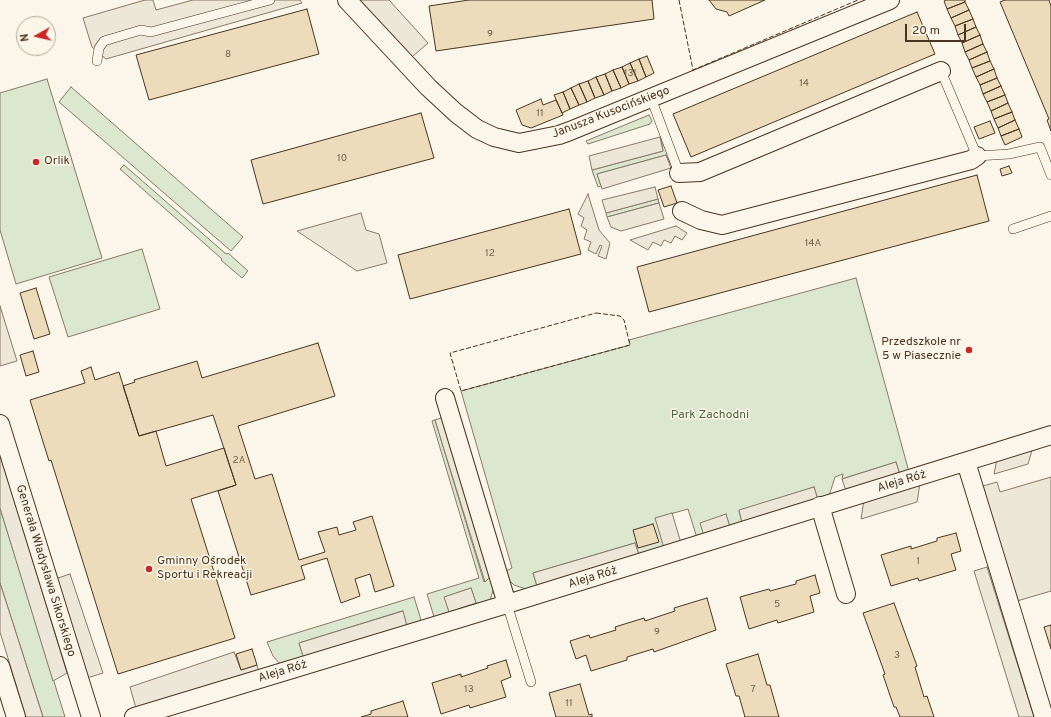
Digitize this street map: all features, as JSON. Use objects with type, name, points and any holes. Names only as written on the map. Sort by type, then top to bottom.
[{"type":"street","name":"Janusza Kusocińskiego","points":[[347,0],[428,87],[472,125],[494,137],[519,143],[559,135],[890,0]]},
{"type":"street","points":[[679,173],[700,172],[941,71]]},
{"type":"street","points":[[682,211],[712,224],[722,225],[971,160],[977,156]]},
{"type":"street","points":[[446,398],[507,604]]},
{"type":"street","name":"Generała Władysława Sikorskiego","points":[[0,424],[91,717]]},
{"type":"street","name":"Aleja Róż","points":[[134,717],[507,604],[1051,435]]},
{"type":"street","points":[[966,462],[1044,717]]},
{"type":"street","points":[[820,506],[846,594]]},
{"type":"street","points":[[0,666],[16,717]]},
{"type":"lane","points":[[97,61],[99,48],[104,41],[141,30],[151,32],[270,0]]},
{"type":"lane","points":[[941,71],[977,156],[1009,154],[1040,147],[1051,175]]},
{"type":"lane","points":[[651,98],[679,173]]},
{"type":"lane","points":[[1013,229],[1051,216]]},
{"type":"lane","points":[[507,604],[531,682]]},
{"type":"green space","name":"Orlik","points":[[47,79],[102,258],[16,284],[0,230],[0,93]]},
{"type":"green space","points":[[71,87],[243,237],[231,251],[59,102]]},
{"type":"green space","points":[[649,115],[652,121],[650,124],[588,144],[586,141]]},
{"type":"green space","points":[[661,136],[673,168],[666,155],[597,174],[601,186],[598,187],[592,170],[663,151]]},
{"type":"green space","points":[[124,165],[226,254],[228,253],[248,271],[242,278],[120,169]]},
{"type":"green space","points":[[658,199],[659,203],[607,217],[606,213]]},
{"type":"green space","points":[[142,249],[160,309],[68,337],[49,277]]},
{"type":"green space","name":"Park Zachodni","points":[[856,278],[909,472],[900,475],[896,462],[842,479],[843,474],[835,477],[829,496],[818,500],[814,487],[739,511],[742,523],[730,527],[726,515],[704,536],[697,538],[688,509],[656,518],[664,548],[639,555],[635,543],[533,573],[537,586],[526,589],[514,585],[509,580],[506,571],[512,568],[461,391],[630,345],[629,340]]},
{"type":"green space","points":[[435,420],[484,582],[491,576],[493,591],[490,600],[480,604],[476,603],[471,588],[445,597],[449,612],[446,617],[435,620],[427,594],[479,578],[432,421]]},
{"type":"green space","points":[[0,508],[65,717],[43,717],[0,583]]},
{"type":"green space","points":[[414,597],[421,620],[419,623],[407,626],[402,611],[299,643],[304,659],[280,664],[273,656],[267,642]]},
{"type":"shaded area","points":[[145,0],[153,0],[156,10],[193,0],[300,0],[302,3],[106,59],[92,47],[83,18]]},
{"type":"shaded area","points":[[347,0],[389,0],[428,43],[405,63]]},
{"type":"shaded area","points":[[660,137],[663,151],[592,170],[589,156]]},
{"type":"shaded area","points":[[666,155],[671,168],[602,189],[597,174]]},
{"type":"shaded area","points":[[655,187],[658,199],[606,213],[602,200]]},
{"type":"shaded area","points":[[588,194],[599,230],[610,243],[606,259],[598,256],[602,246],[600,245],[596,254],[588,250],[591,242],[584,239],[587,230],[581,226],[584,218],[578,214]]},
{"type":"shaded area","points":[[659,203],[664,219],[621,231],[611,227],[607,217]]},
{"type":"shaded area","points":[[361,213],[366,230],[379,234],[387,263],[357,271],[297,231]]},
{"type":"shaded area","points":[[676,226],[687,233],[682,240],[675,236],[671,243],[664,240],[661,246],[653,242],[648,250],[630,240]]},
{"type":"shaded area","points":[[0,306],[17,361],[0,366]]},
{"type":"shaded area","points":[[444,417],[491,576],[485,582],[435,420]]},
{"type":"shaded area","points":[[1033,447],[1028,464],[994,474],[997,459]]},
{"type":"shaded area","points":[[0,453],[67,673],[53,681],[0,508]]},
{"type":"shaded area","points":[[896,462],[900,475],[846,491],[842,479]]},
{"type":"shaded area","points":[[1051,477],[1051,591],[1017,601],[983,486],[997,482],[1000,492]]},
{"type":"shaded area","points":[[920,483],[917,502],[861,519],[864,500]]},
{"type":"shaded area","points":[[814,487],[818,500],[742,523],[739,510]]},
{"type":"shaded area","points":[[672,513],[681,543],[664,548],[655,518]]},
{"type":"shaded area","points":[[726,514],[730,527],[704,536],[700,523]]},
{"type":"shaded area","points":[[635,543],[639,555],[537,586],[533,573]]},
{"type":"shaded area","points":[[987,567],[1034,717],[1019,717],[974,571]]},
{"type":"shaded area","points":[[70,574],[103,673],[87,678],[55,579]]},
{"type":"shaded area","points":[[0,583],[43,717],[26,717],[0,632]]},
{"type":"shaded area","points":[[471,588],[476,603],[449,612],[444,597]]},
{"type":"shaded area","points":[[403,611],[407,626],[304,659],[299,643]]},
{"type":"shaded area","points":[[234,652],[241,670],[257,665],[259,672],[137,712],[130,687]]},
{"type":"building","points":[[469,0],[652,0],[654,19],[436,51],[429,6]]},
{"type":"building","points":[[709,0],[765,0],[729,16],[727,12],[716,9]]},
{"type":"building","points":[[965,0],[965,2],[947,9],[944,1]]},
{"type":"building","points":[[1005,0],[1049,0],[1051,6],[1051,131],[1047,120],[1049,119],[1000,2]]},
{"type":"building","points":[[965,2],[969,10],[951,18],[947,9]]},
{"type":"building","points":[[307,9],[319,54],[149,100],[136,55]]},
{"type":"building","points":[[969,10],[973,19],[955,26],[951,18]]},
{"type":"building","points":[[917,12],[935,54],[691,157],[673,114]]},
{"type":"building","points":[[973,19],[976,27],[958,35],[955,26]]},
{"type":"building","points":[[976,27],[980,35],[962,43],[958,35]]},
{"type":"building","points":[[980,35],[983,44],[965,52],[962,43]]},
{"type":"building","points":[[983,44],[987,52],[969,60],[965,52]]},
{"type":"building","points":[[987,52],[990,61],[972,68],[969,60]]},
{"type":"building","points":[[647,56],[654,73],[646,77],[639,59]]},
{"type":"building","points":[[639,59],[646,77],[638,81],[630,63]]},
{"type":"building","points":[[990,61],[994,69],[976,77],[972,68]]},
{"type":"building","points":[[630,63],[638,81],[629,84],[622,67]]},
{"type":"building","points":[[622,67],[629,84],[621,88],[613,70]]},
{"type":"building","points":[[994,69],[997,78],[980,85],[976,77]]},
{"type":"building","points":[[613,70],[621,88],[612,91],[605,74]]},
{"type":"building","points":[[605,74],[612,91],[604,95],[596,77]]},
{"type":"building","points":[[596,77],[604,95],[595,98],[588,81]]},
{"type":"building","points":[[997,78],[1001,86],[983,94],[980,85]]},
{"type":"building","points":[[588,81],[595,98],[587,102],[579,84]]},
{"type":"building","points":[[579,84],[587,102],[579,105],[571,88]]},
{"type":"building","points":[[1001,86],[1005,95],[987,102],[983,94]]},
{"type":"building","points":[[571,88],[579,105],[570,109],[563,92]]},
{"type":"building","points":[[563,92],[570,109],[562,113],[554,95]]},
{"type":"building","points":[[1005,95],[1008,103],[991,111],[987,102]]},
{"type":"building","points":[[541,99],[543,105],[556,100],[563,115],[531,128],[522,125],[516,110]]},
{"type":"building","points":[[1008,103],[1012,112],[994,119],[991,111]]},
{"type":"building","points":[[1012,112],[1015,120],[998,128],[994,119]]},
{"type":"building","points":[[421,113],[434,158],[263,204],[251,160]]},
{"type":"building","points":[[1015,120],[1019,129],[1001,136],[998,128]]},
{"type":"building","points":[[990,121],[995,133],[979,139],[974,127]]},
{"type":"building","points":[[1019,129],[1022,137],[1005,145],[1001,136]]},
{"type":"building","points":[[1009,166],[1012,173],[1002,176],[1000,169]]},
{"type":"building","points":[[977,175],[989,221],[649,312],[637,267]]},
{"type":"building","points":[[671,186],[677,203],[664,207],[658,190]]},
{"type":"building","points":[[569,209],[581,254],[410,299],[398,255]]},
{"type":"building","points":[[36,288],[50,334],[34,339],[20,293]]},
{"type":"building","points":[[318,343],[335,396],[238,426],[255,479],[272,474],[299,560],[325,552],[318,532],[337,527],[339,535],[356,530],[353,522],[372,516],[394,586],[375,592],[370,574],[355,579],[360,596],[341,603],[327,558],[301,566],[305,579],[251,595],[218,491],[236,485],[213,415],[139,436],[123,386],[135,382],[134,380],[197,361],[202,378]]},
{"type":"building","points":[[33,351],[39,372],[26,376],[20,355]]},
{"type":"building","name":"Gminny Ośrodek Sportu i Rekreacji","points":[[91,367],[95,380],[119,372],[139,436],[156,431],[166,466],[224,448],[236,485],[191,499],[235,638],[118,674],[51,460],[49,461],[30,400],[85,383],[81,371]]},
{"type":"building","points":[[653,524],[659,542],[638,548],[633,530]]},
{"type":"building","points":[[956,533],[961,551],[951,554],[956,570],[919,581],[918,578],[891,586],[881,555],[911,546],[911,549],[937,541],[937,538]]},
{"type":"building","points":[[815,575],[820,593],[810,596],[814,612],[778,623],[777,620],[749,629],[740,597],[769,589],[770,591],[796,584],[796,581]]},
{"type":"building","points":[[707,598],[716,630],[654,652],[653,649],[627,657],[627,660],[591,671],[586,655],[576,659],[570,641],[589,635],[590,638],[616,630],[615,627],[644,618],[645,621],[675,611],[674,608]]},
{"type":"building","points":[[894,603],[917,666],[915,667],[924,697],[927,696],[934,717],[900,717],[896,707],[894,707],[883,675],[885,674],[863,613]]},
{"type":"building","points":[[1051,625],[1051,649],[1044,627]]},
{"type":"building","points":[[252,649],[257,665],[241,670],[236,654]]},
{"type":"building","points":[[758,654],[767,685],[770,685],[779,717],[745,717],[739,696],[736,696],[726,664]]},
{"type":"building","points":[[506,660],[511,677],[501,681],[506,697],[470,708],[469,705],[441,714],[432,683],[461,674],[461,677]]},
{"type":"building","points":[[580,684],[589,715],[592,714],[592,717],[556,717],[549,693]]},
{"type":"building","points":[[403,701],[408,717],[361,717],[371,714],[371,711]]},
{"type":"fence","points":[[679,0],[693,70],[858,0]]},
{"type":"fence","points":[[596,313],[620,316],[624,320],[630,345],[461,391],[450,353],[596,313]]},
{"type":"place","name":"Orlik","points":[[36,162]]},
{"type":"place","name":"Przedszkole nr 5 w Piasecznie","points":[[969,350]]},
{"type":"place","name":"Gminny Ośrodek Sportu i Rekreacji","points":[[149,569]]}]
